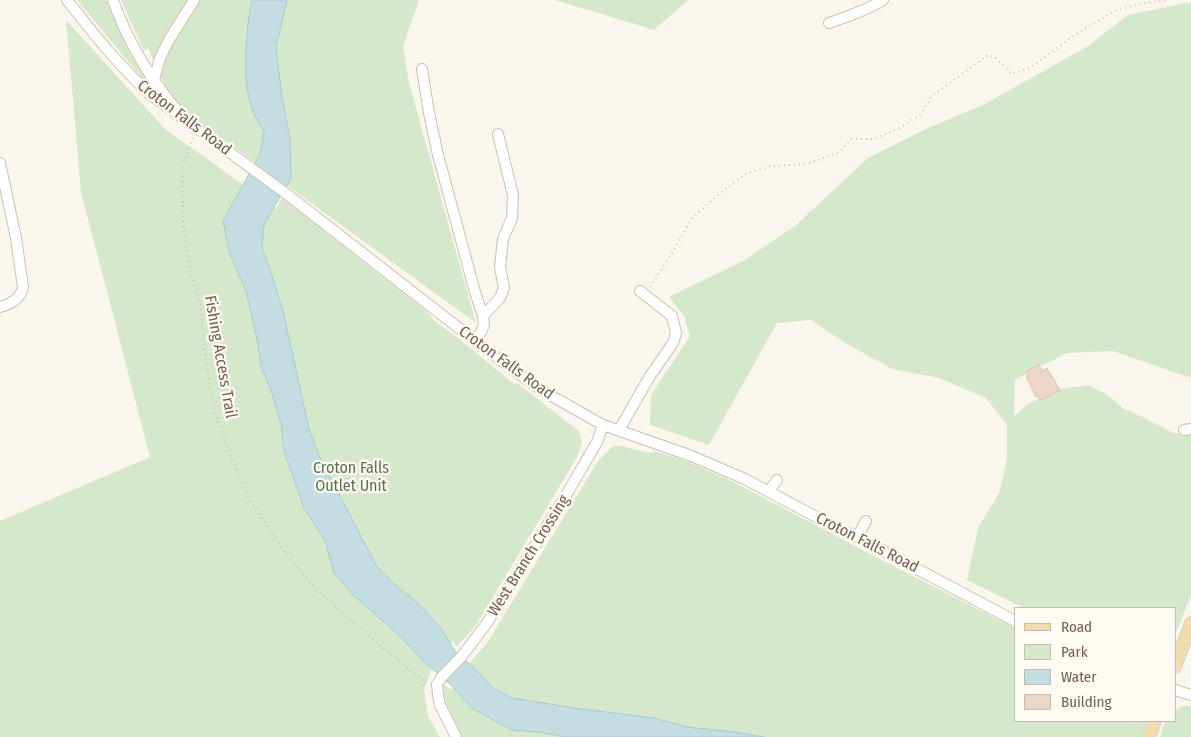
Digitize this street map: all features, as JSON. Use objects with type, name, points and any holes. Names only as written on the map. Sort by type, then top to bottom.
[{"type":"main road","points":[[1176,664],[1191,623]]},
{"type":"main road","points":[[1149,737],[1155,722]]},
{"type":"street","name":"Croton Falls Road","points":[[67,0],[112,57],[148,94],[284,192],[476,342],[548,394],[603,425],[689,455],[745,479],[1014,620]]},
{"type":"street","points":[[113,0],[139,58],[162,93],[185,120]]},
{"type":"street","points":[[148,94],[154,82],[160,58],[194,0]]},
{"type":"street","points":[[829,23],[856,14],[883,0]]},
{"type":"street","points":[[422,69],[438,155],[483,316],[484,325],[476,342]]},
{"type":"street","points":[[483,316],[500,298],[504,288],[500,267],[503,239],[512,218],[513,195],[498,134]]},
{"type":"street","points":[[0,163],[24,287],[17,300],[0,307]]},
{"type":"street","points":[[619,430],[650,376],[673,343],[676,333],[672,316],[642,293]]},
{"type":"street","name":"West Branch Crossing","points":[[437,690],[437,684],[441,678],[462,656],[487,624],[565,497],[597,442],[603,425]]},
{"type":"street","points":[[769,491],[777,480]]},
{"type":"street","points":[[857,537],[866,521]]},
{"type":"street","points":[[437,690],[440,705],[456,737]]},
{"type":"street","points":[[1176,690],[1191,695]]},
{"type":"path","points":[[642,293],[675,248],[692,218],[725,188],[748,173],[772,166],[806,164],[840,152],[851,139],[874,139],[900,128],[921,114],[932,96],[988,54],[997,59],[1012,74],[1030,68],[1073,36],[1115,11],[1138,4],[1168,0]]},
{"type":"path","name":"Fishing Access Trail","points":[[197,128],[182,168],[183,223],[191,276],[201,306],[204,347],[213,405],[231,457],[248,497],[282,548],[310,583],[350,620],[407,668],[437,690]]},
{"type":"green space","points":[[77,0],[106,0],[127,48],[147,81],[145,82]]},
{"type":"green space","points":[[121,0],[419,0],[403,46],[409,83],[476,323],[183,110],[167,90],[148,48],[144,51]]},
{"type":"green space","points":[[555,0],[688,0],[654,30]]},
{"type":"green space","points":[[1191,2],[1191,378],[1113,351],[1067,353],[1015,380],[1014,416],[1027,405],[1053,390],[1088,385],[1108,395],[1124,409],[1173,433],[1191,435],[1191,595],[1176,631],[1176,607],[1022,607],[967,580],[978,528],[999,493],[1007,459],[1007,425],[986,398],[939,378],[892,369],[842,341],[811,320],[777,323],[709,445],[650,425],[651,395],[690,336],[684,316],[669,297],[745,260],[796,225],[868,158],[928,128],[983,105],[1088,46],[1128,15]]},
{"type":"green space","name":"Croton Falls Outlet Unit","points":[[66,20],[165,129],[276,208],[282,198],[425,310],[436,322],[514,384],[517,383],[579,431],[582,442],[577,457],[477,624],[457,647],[453,641],[433,665],[424,690],[428,716],[440,737],[0,737],[0,521],[150,457],[81,192]]},
{"type":"green space","points":[[613,446],[651,453],[655,451],[684,460],[730,480],[1014,627],[1014,722],[1150,722],[1144,737],[462,737],[447,705],[442,684],[452,690],[454,681],[487,643],[598,461]]},
{"type":"green space","points":[[1191,706],[1191,737],[1160,737],[1166,722],[1176,722],[1176,711],[1178,708]]},
{"type":"water","points":[[252,0],[287,0],[276,47],[282,97],[290,139],[291,179],[264,226],[262,248],[283,311],[309,429],[320,458],[377,567],[394,584],[418,603],[440,627],[455,651],[493,688],[512,698],[654,718],[687,727],[764,737],[564,737],[540,732],[512,730],[473,709],[398,634],[354,596],[334,573],[325,541],[304,508],[284,451],[281,424],[272,393],[261,366],[246,291],[229,252],[223,221],[260,154],[264,132],[253,112],[247,82],[247,37]]},
{"type":"building","points":[[1039,365],[1042,371],[1047,368],[1060,390],[1041,400],[1038,396],[1036,397],[1026,376],[1028,375],[1026,372]]}]
